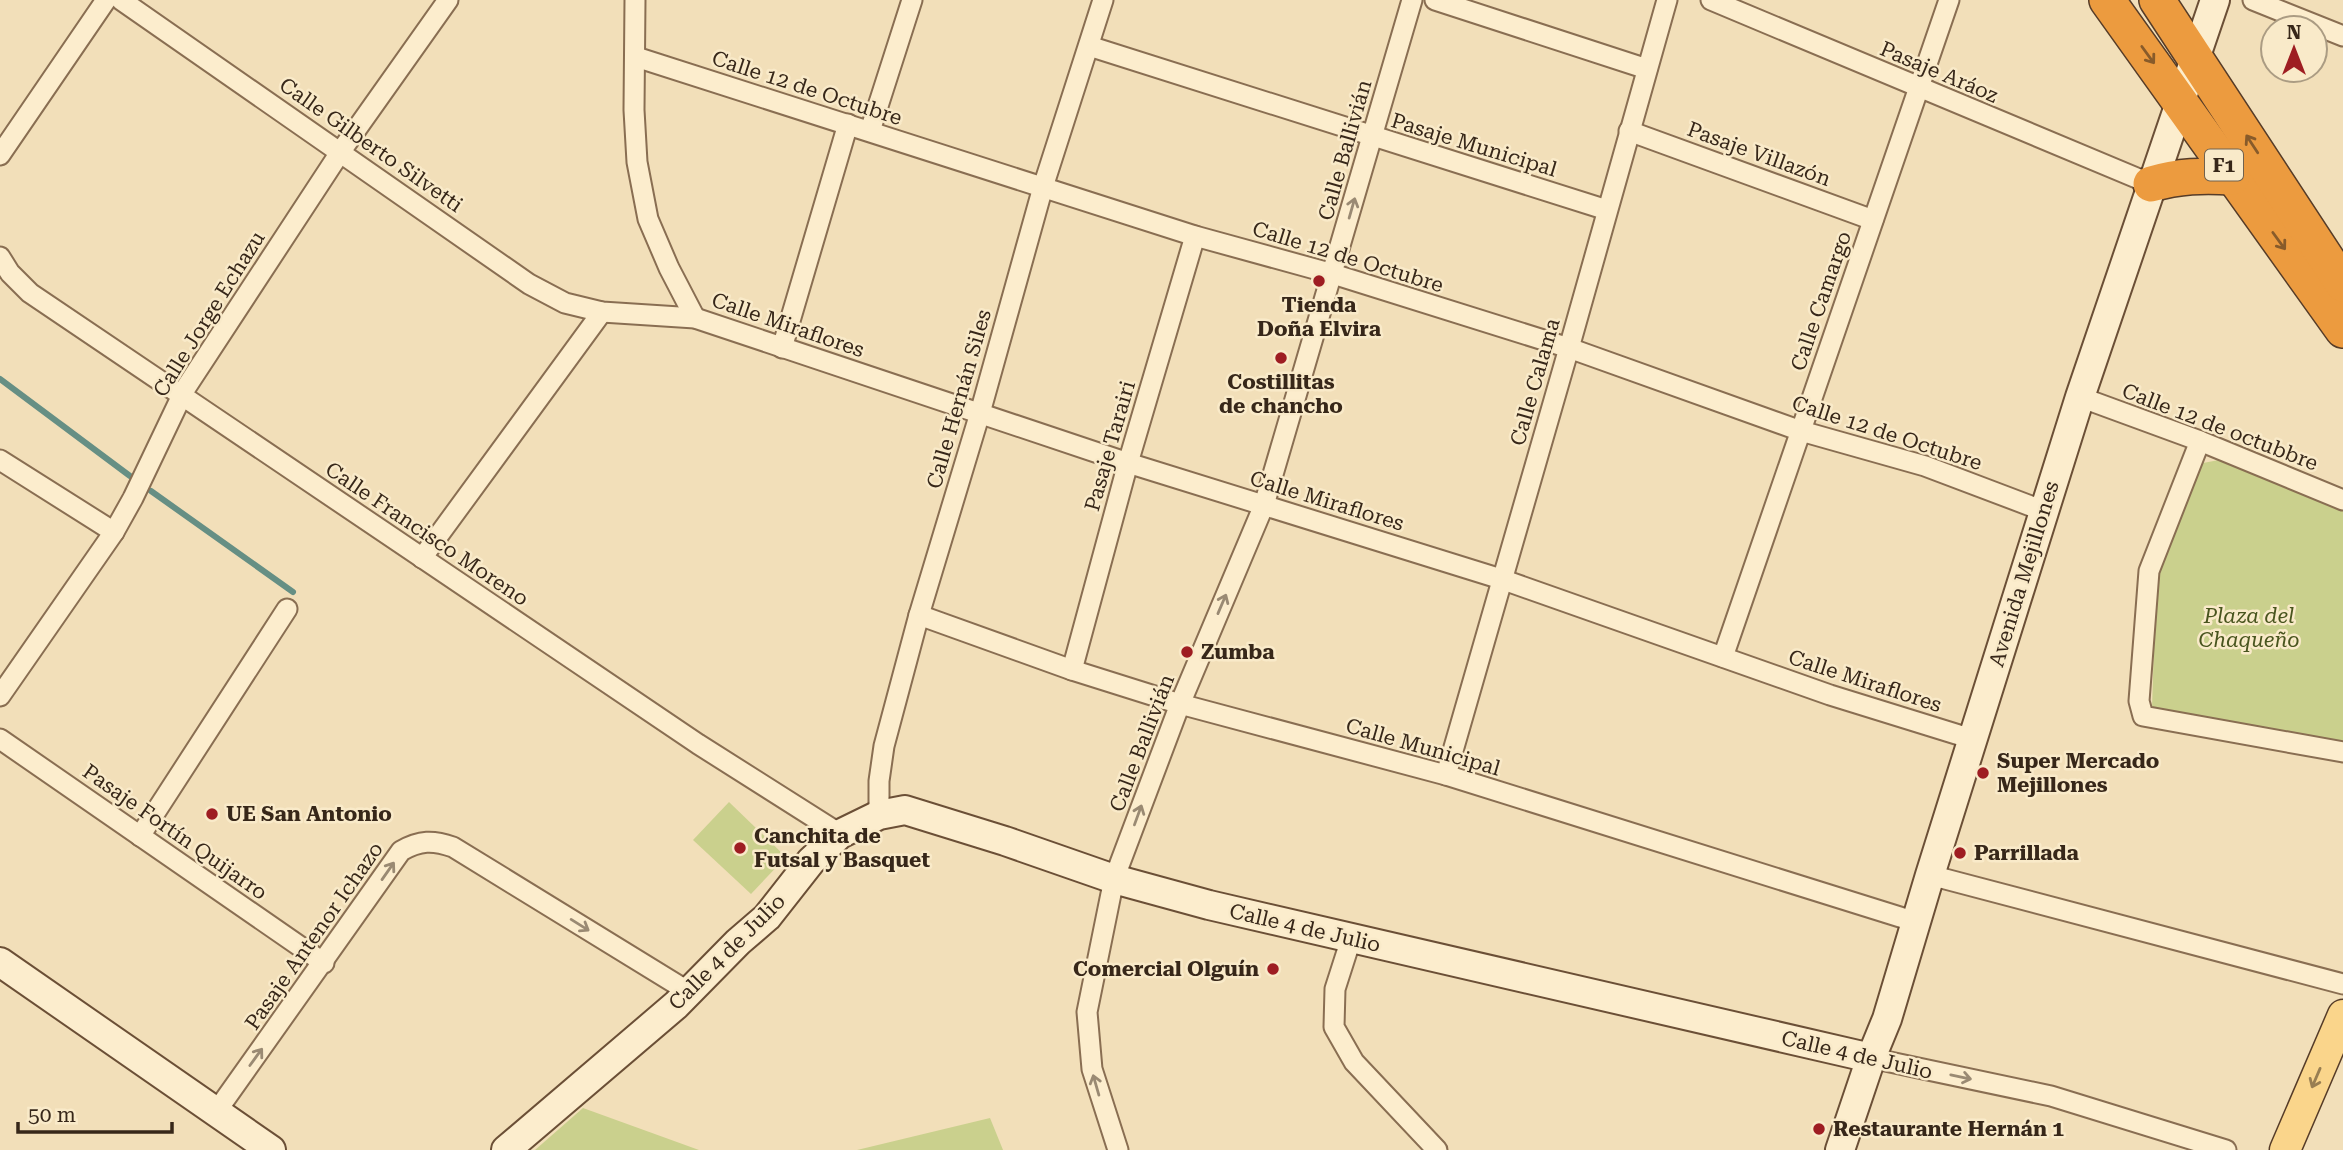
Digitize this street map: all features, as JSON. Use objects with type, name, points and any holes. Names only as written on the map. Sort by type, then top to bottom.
[{"type":"highway","name":"F1","points":[[2107,0],[2343,330]]},
{"type":"highway","name":"F1","points":[[2157,0],[2339,274]]},
{"type":"highway","points":[[2151,184],[2174,177],[2201,174],[2232,177]]},
{"type":"main road","points":[[2285,1150],[2343,1015]]},
{"type":"street","points":[[0,155],[106,0]]},
{"type":"street","name":"Calle Gilberto Silvetti","points":[[121,0],[530,284],[565,303],[602,312],[666,316]]},
{"type":"street","name":"Calle Jorge Echazu","points":[[0,696],[114,532],[181,396],[341,151],[447,0]]},
{"type":"street","points":[[635,0],[634,110],[638,162],[648,219],[695,318]]},
{"type":"street","points":[[870,131],[912,0]]},
{"type":"street","name":"Calle Hernán Siles","points":[[879,815],[879,781],[884,746],[919,615],[980,412],[1043,187],[1103,0]]},
{"type":"street","name":"Calle Ballivián","points":[[1118,1150],[1092,1069],[1087,1012],[1114,879],[1180,704],[1264,505],[1412,0]]},
{"type":"street","points":[[1435,0],[1647,69]]},
{"type":"street","name":"Calle Calama","points":[[1446,775],[1667,0]]},
{"type":"street","name":"Pasaje Aráoz","points":[[1710,0],[2151,184]]},
{"type":"street","name":"Calle Camargo","points":[[1723,657],[1949,0]]},
{"type":"street","name":"Avenida Mejillones","points":[[1840,1150],[1887,1019],[2080,397],[2215,0]]},
{"type":"street","points":[[2253,0],[2343,36]]},
{"type":"street","name":"Pasaje Municipal","points":[[1089,46],[1607,210]]},
{"type":"street","name":"Calle 12 de Octubre","points":[[636,57],[1195,236],[1333,274],[1569,348],[1801,431],[1925,466],[2044,511]]},
{"type":"street","points":[[782,348],[848,124]]},
{"type":"street","name":"Pasaje Villazón","points":[[1629,131],[1873,220]]},
{"type":"street","name":"Pasaje Tarairi","points":[[1072,670],[1128,463],[1195,236]]},
{"type":"street","name":"Calle Francisco Moreno","points":[[0,257],[30,293],[698,744],[840,834]]},
{"type":"street","points":[[422,558],[602,312]]},
{"type":"street","name":"Calle Miraflores","points":[[666,316],[695,318],[1128,463],[1501,579],[1830,695],[1972,739]]},
{"type":"street","name":"Calle 12 de octubbre","points":[[2080,397],[2200,441],[2343,500]]},
{"type":"street","points":[[2200,441],[2149,571],[2140,701],[2143,716],[2343,752]]},
{"type":"street","points":[[0,460],[114,532]]},
{"type":"street","points":[[141,836],[287,609]]},
{"type":"street","name":"Calle Municipal","points":[[919,615],[1072,670],[1180,704],[1446,775],[1916,922]]},
{"type":"street","name":"Pasaje Fortín Quijarro","points":[[0,739],[324,963]]},
{"type":"street","name":"Calle 4 de Julio","points":[[506,1150],[689,992],[767,917],[811,861],[840,834],[879,815],[905,810],[1114,879],[1209,905],[1871,1058],[2051,1096],[2226,1150]]},
{"type":"street","name":"Pasaje Antenor Ichazo","points":[[216,1112],[401,851],[413,844],[426,841],[453,847],[689,992]]},
{"type":"street","points":[[1930,875],[2343,984]]},
{"type":"street","points":[[1351,939],[1335,989],[1334,1027],[1354,1062],[1437,1150]]},
{"type":"street","points":[[0,962],[271,1150]]},
{"type":"green space","name":"Plaza del Chaqueño","points":[[2219,460],[2343,510],[2343,741],[2152,708],[2156,580],[2194,477],[2203,463]]},
{"type":"green space","name":"Canchita de Futsal y Basquet","points":[[729,802],[786,857],[751,894],[693,840]]},
{"type":"green space","points":[[583,1108],[699,1150],[535,1150]]},
{"type":"green space","points":[[990,1118],[1003,1150],[857,1150]]},
{"type":"waterway","points":[[0,379],[130,476]]},
{"type":"waterway","points":[[151,491],[293,592]]},
{"type":"place","name":"Tienda Doña Elvira","points":[[1319,281]]},
{"type":"place","name":"Costillitas de chancho","points":[[1281,358]]},
{"type":"place","name":"Zumba","points":[[1187,652]]},
{"type":"place","name":"Super Mercado Mejillones","points":[[1983,773]]},
{"type":"place","name":"UE San Antonio","points":[[212,814]]},
{"type":"place","name":"Canchita de Futsal y Basquet","points":[[740,848]]},
{"type":"place","name":"Parrillada","points":[[1960,853]]},
{"type":"place","name":"Comercial Olguín","points":[[1273,969]]},
{"type":"place","name":"Restaurante Hernán 1","points":[[1819,1129]]}]
